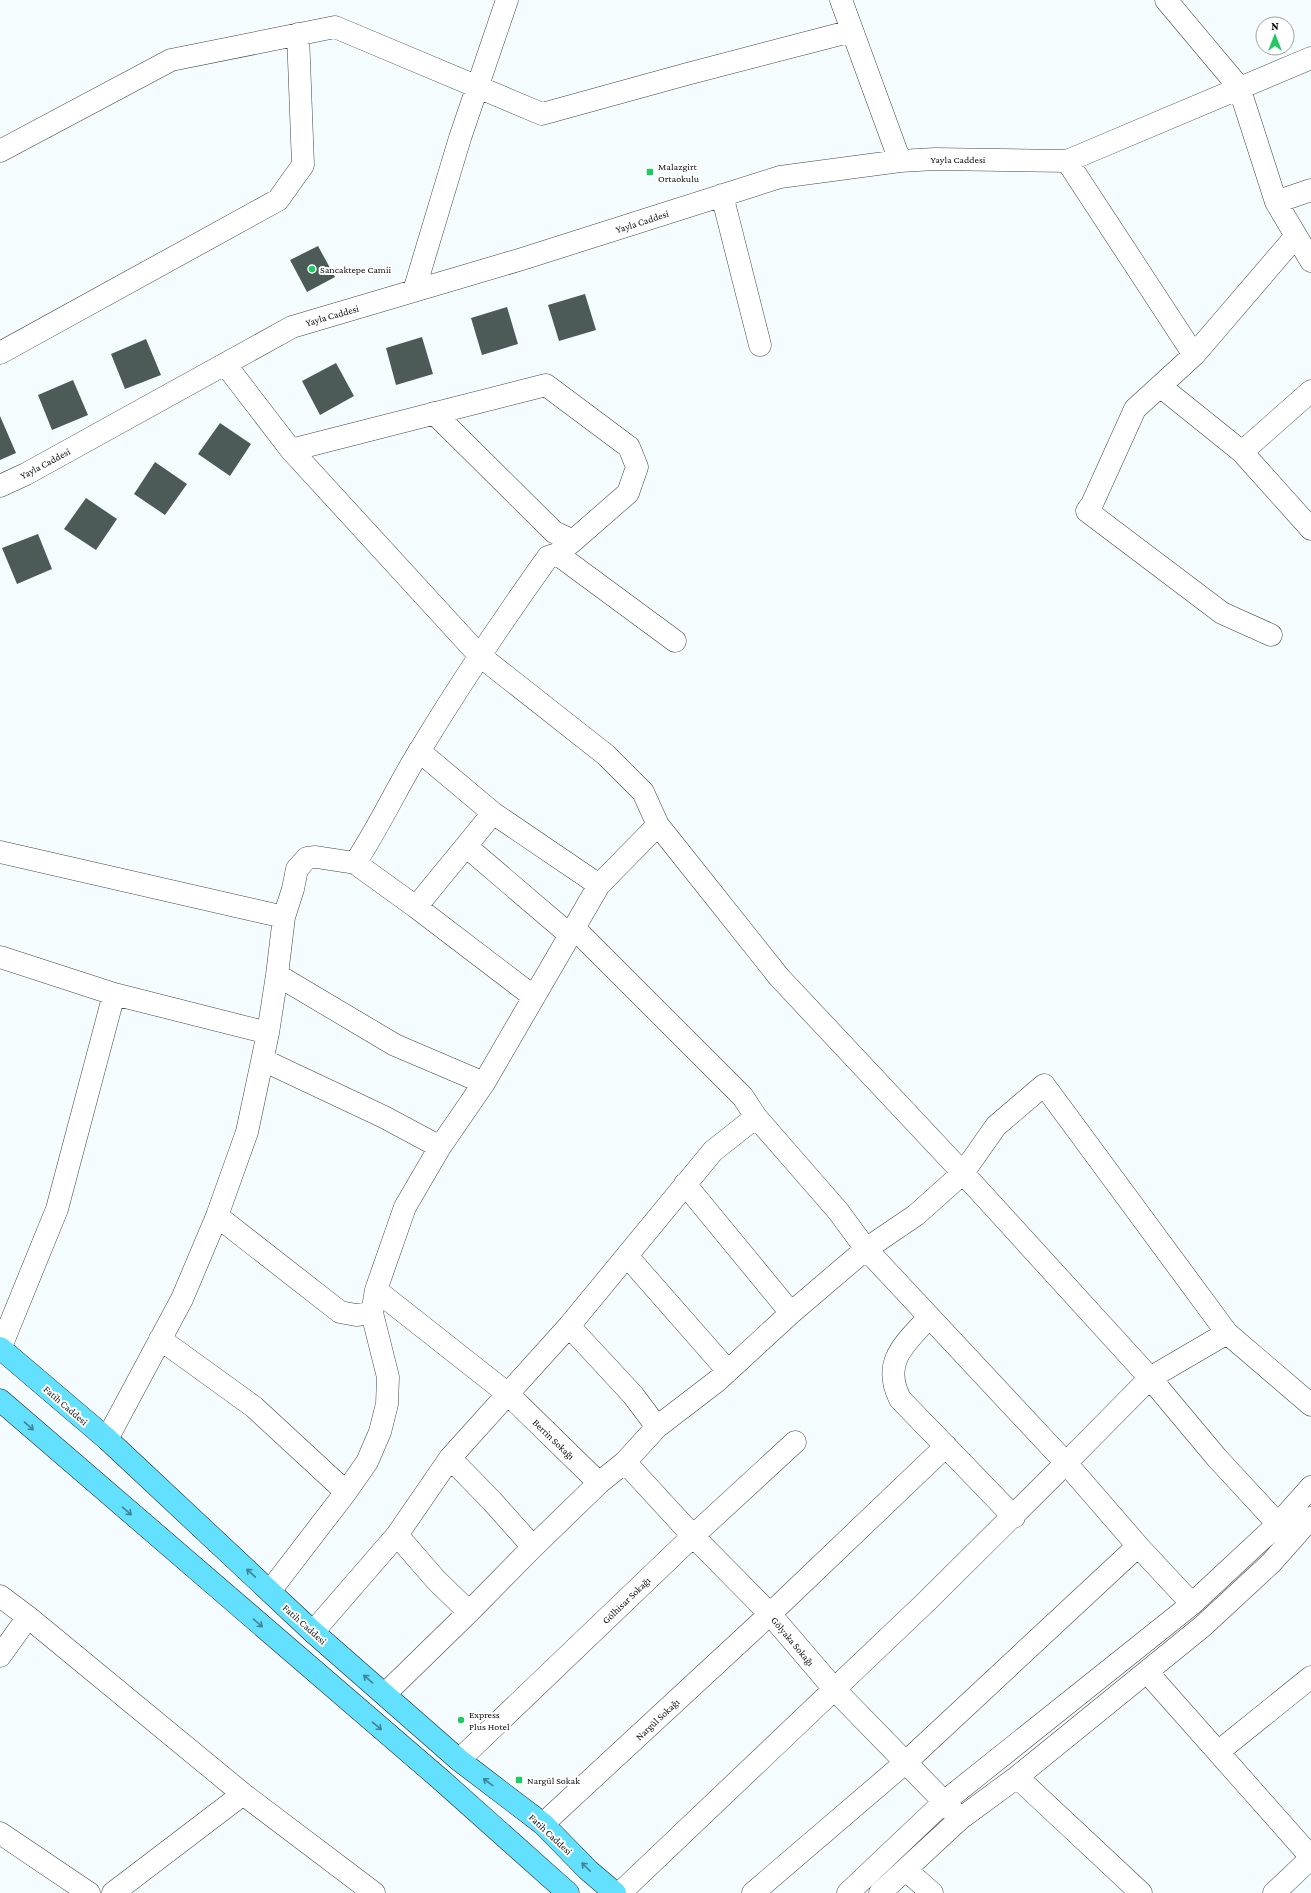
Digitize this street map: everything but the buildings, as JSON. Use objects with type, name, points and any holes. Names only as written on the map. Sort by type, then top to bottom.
[{"type":"main road","name":"Fatih Caddesi","points":[[0,1348],[107,1439],[313,1632],[459,1760],[543,1824],[588,1870],[615,1893]]},
{"type":"main road","points":[[0,1400],[439,1778],[568,1893]]},
{"type":"street","points":[[414,291],[460,138],[507,0]]},
{"type":"street","points":[[841,0],[900,161]]},
{"type":"street","points":[[1166,0],[1239,87],[1276,202],[1311,261]]},
{"type":"street","points":[[0,151],[171,60],[335,27],[542,114],[687,74],[852,32]]},
{"type":"street","points":[[0,353],[278,200],[303,165],[298,34]]},
{"type":"street","name":"Yayla Caddesi","points":[[0,486],[26,474],[292,327],[522,259],[780,177],[900,161],[935,159],[1067,161],[1239,87],[1311,58]]},
{"type":"street","points":[[1067,161],[1194,355]]},
{"type":"street","points":[[1276,202],[1311,190]]},
{"type":"street","points":[[722,195],[760,344]]},
{"type":"street","points":[[1271,635],[1222,613],[1087,511],[1092,504],[1135,409],[1194,355],[1296,236]]},
{"type":"street","points":[[225,364],[291,450],[479,655],[606,755],[643,792],[658,825],[779,976],[963,1173],[1150,1378],[1217,1458],[1278,1524]]},
{"type":"street","points":[[291,450],[546,385],[629,447],[637,467],[628,493],[565,548],[548,557],[479,655],[419,751],[374,836],[355,864]]},
{"type":"street","points":[[1160,386],[1242,452],[1311,529]]},
{"type":"street","points":[[1242,452],[1311,391]]},
{"type":"street","points":[[434,413],[554,532],[565,548],[675,641]]},
{"type":"street","points":[[419,751],[493,813],[599,885]]},
{"type":"street","points":[[416,907],[467,847],[493,813]]},
{"type":"street","points":[[270,1591],[346,1492],[374,1447],[382,1427],[387,1404],[388,1376],[372,1314],[376,1290],[405,1208],[440,1147],[484,1083],[599,885],[658,825]]},
{"type":"street","points":[[467,847],[572,932],[744,1097],[756,1117],[838,1211],[866,1249],[1066,1463],[1138,1546],[1192,1604]]},
{"type":"street","points":[[0,852],[284,917]]},
{"type":"street","points":[[107,1439],[182,1299],[217,1216],[247,1132],[268,1033],[284,917],[293,889],[297,869],[307,858],[316,857],[355,864],[416,907],[534,997]]},
{"type":"street","points":[[0,957],[114,994],[268,1033]]},
{"type":"street","points":[[277,975],[395,1045],[484,1083]]},
{"type":"street","points":[[0,1348],[57,1209],[114,994]]},
{"type":"street","points":[[263,1060],[384,1117],[440,1147]]},
{"type":"street","points":[[385,1694],[470,1612],[532,1547],[599,1483],[625,1462],[657,1427],[728,1371],[866,1249],[916,1215],[963,1173],[996,1126],[1044,1085],[1227,1333],[1311,1406]]},
{"type":"street","points":[[313,1632],[398,1535],[450,1458],[569,1326],[713,1151],[756,1117]]},
{"type":"street","points":[[685,1184],[792,1313]]},
{"type":"street","points":[[217,1216],[340,1312],[356,1315],[372,1314]]},
{"type":"street","points":[[627,1256],[728,1371]]},
{"type":"street","name":"Berrin Sokağı","points":[[376,1290],[508,1394],[599,1483]]},
{"type":"street","points":[[929,1317],[899,1350],[895,1359],[893,1378],[900,1399],[1014,1517]]},
{"type":"street","points":[[569,1326],[633,1395],[657,1427]]},
{"type":"street","points":[[620,1893],[835,1690],[1014,1517],[1150,1378],[1227,1333]]},
{"type":"street","points":[[160,1339],[254,1407],[346,1492]]},
{"type":"street","name":"Gölhisar Sokağı","points":[[459,1760],[693,1536],[795,1442]]},
{"type":"street","name":"Nargül Sokağı","points":[[543,1824],[770,1614],[946,1446]]},
{"type":"street","points":[[450,1458],[492,1501],[532,1547]]},
{"type":"street","name":"Gölyaka Sokağı","points":[[625,1462],[693,1536],[770,1614],[835,1690],[960,1819]]},
{"type":"street","points":[[848,1893],[944,1802],[1192,1604],[1278,1524],[1311,1487]]},
{"type":"street","points":[[880,1893],[960,1819],[1017,1777],[1203,1626],[1271,1563],[1311,1518]]},
{"type":"street","points":[[398,1535],[436,1580],[470,1612]]},
{"type":"street","points":[[752,1893],[906,1762],[1138,1546]]},
{"type":"street","points":[[0,1596],[28,1617],[243,1794],[374,1893]]},
{"type":"street","points":[[0,1656],[28,1617]]},
{"type":"street","points":[[1147,1672],[1311,1857],[1274,1893]]},
{"type":"street","points":[[1218,1752],[1311,1677]]},
{"type":"street","points":[[1017,1777],[1142,1893]]},
{"type":"street","points":[[113,1893],[243,1794]]},
{"type":"street","points":[[0,1833],[89,1893]]},
{"type":"street","points":[[906,1870],[932,1893]]},
{"type":"place","name":"Malazgirt Ortaokulu","points":[[650,172]]},
{"type":"place","name":"Sancaktepe Camii","points":[[312,269]]},
{"type":"place","name":"Express Plus Hotel","points":[[461,1720]]},
{"type":"place","name":"Nargül Sokak","points":[[519,1780]]}]
